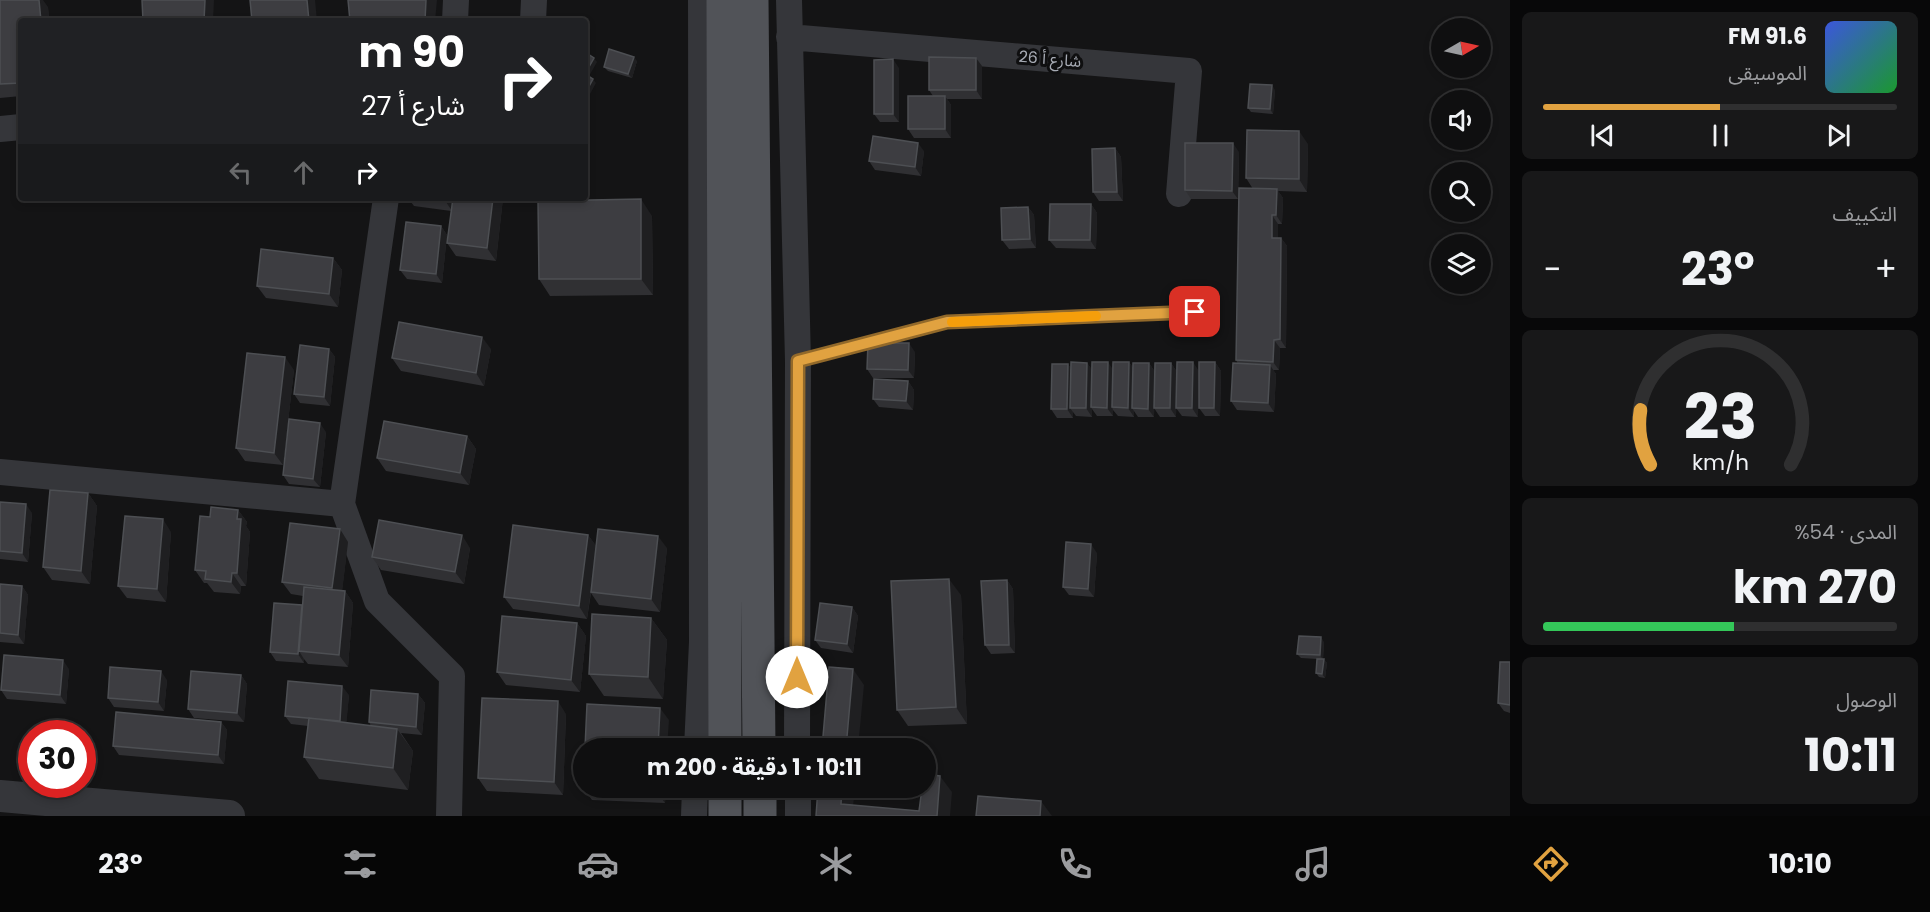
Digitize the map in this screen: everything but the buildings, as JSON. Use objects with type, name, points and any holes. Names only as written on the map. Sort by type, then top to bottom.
[{"type":"main road","points":[[723,0],[725,738]]},
{"type":"main road","points":[[752,0],[759,738]]},
{"type":"main road","points":[[725,798],[725,816]]},
{"type":"main road","points":[[760,798],[760,816]]},
{"type":"street","points":[[455,18],[456,0]]},
{"type":"street","points":[[533,18],[534,0]]},
{"type":"street","points":[[697,738],[702,642],[701,0]]},
{"type":"street","points":[[789,0],[798,361],[797,738]]},
{"type":"street","name":"شارع أ 26","points":[[789,37],[1188,70],[1179,194]]},
{"type":"street","points":[[0,129],[18,128]]},
{"type":"street","points":[[386,201],[342,504],[377,601],[452,676],[449,816]]},
{"type":"street","points":[[0,472],[342,504]]},
{"type":"street","points":[[0,796],[229,816]]},
{"type":"street","points":[[694,816],[695,798]]},
{"type":"street","points":[[798,798],[798,816]]},
{"type":"lane","points":[[798,361],[947,322],[1195,312]]},
{"type":"slow traffic","points":[[952,322],[1096,316]]},
{"type":"route","points":[[797,677],[798,361],[947,322],[1195,312]]}]
